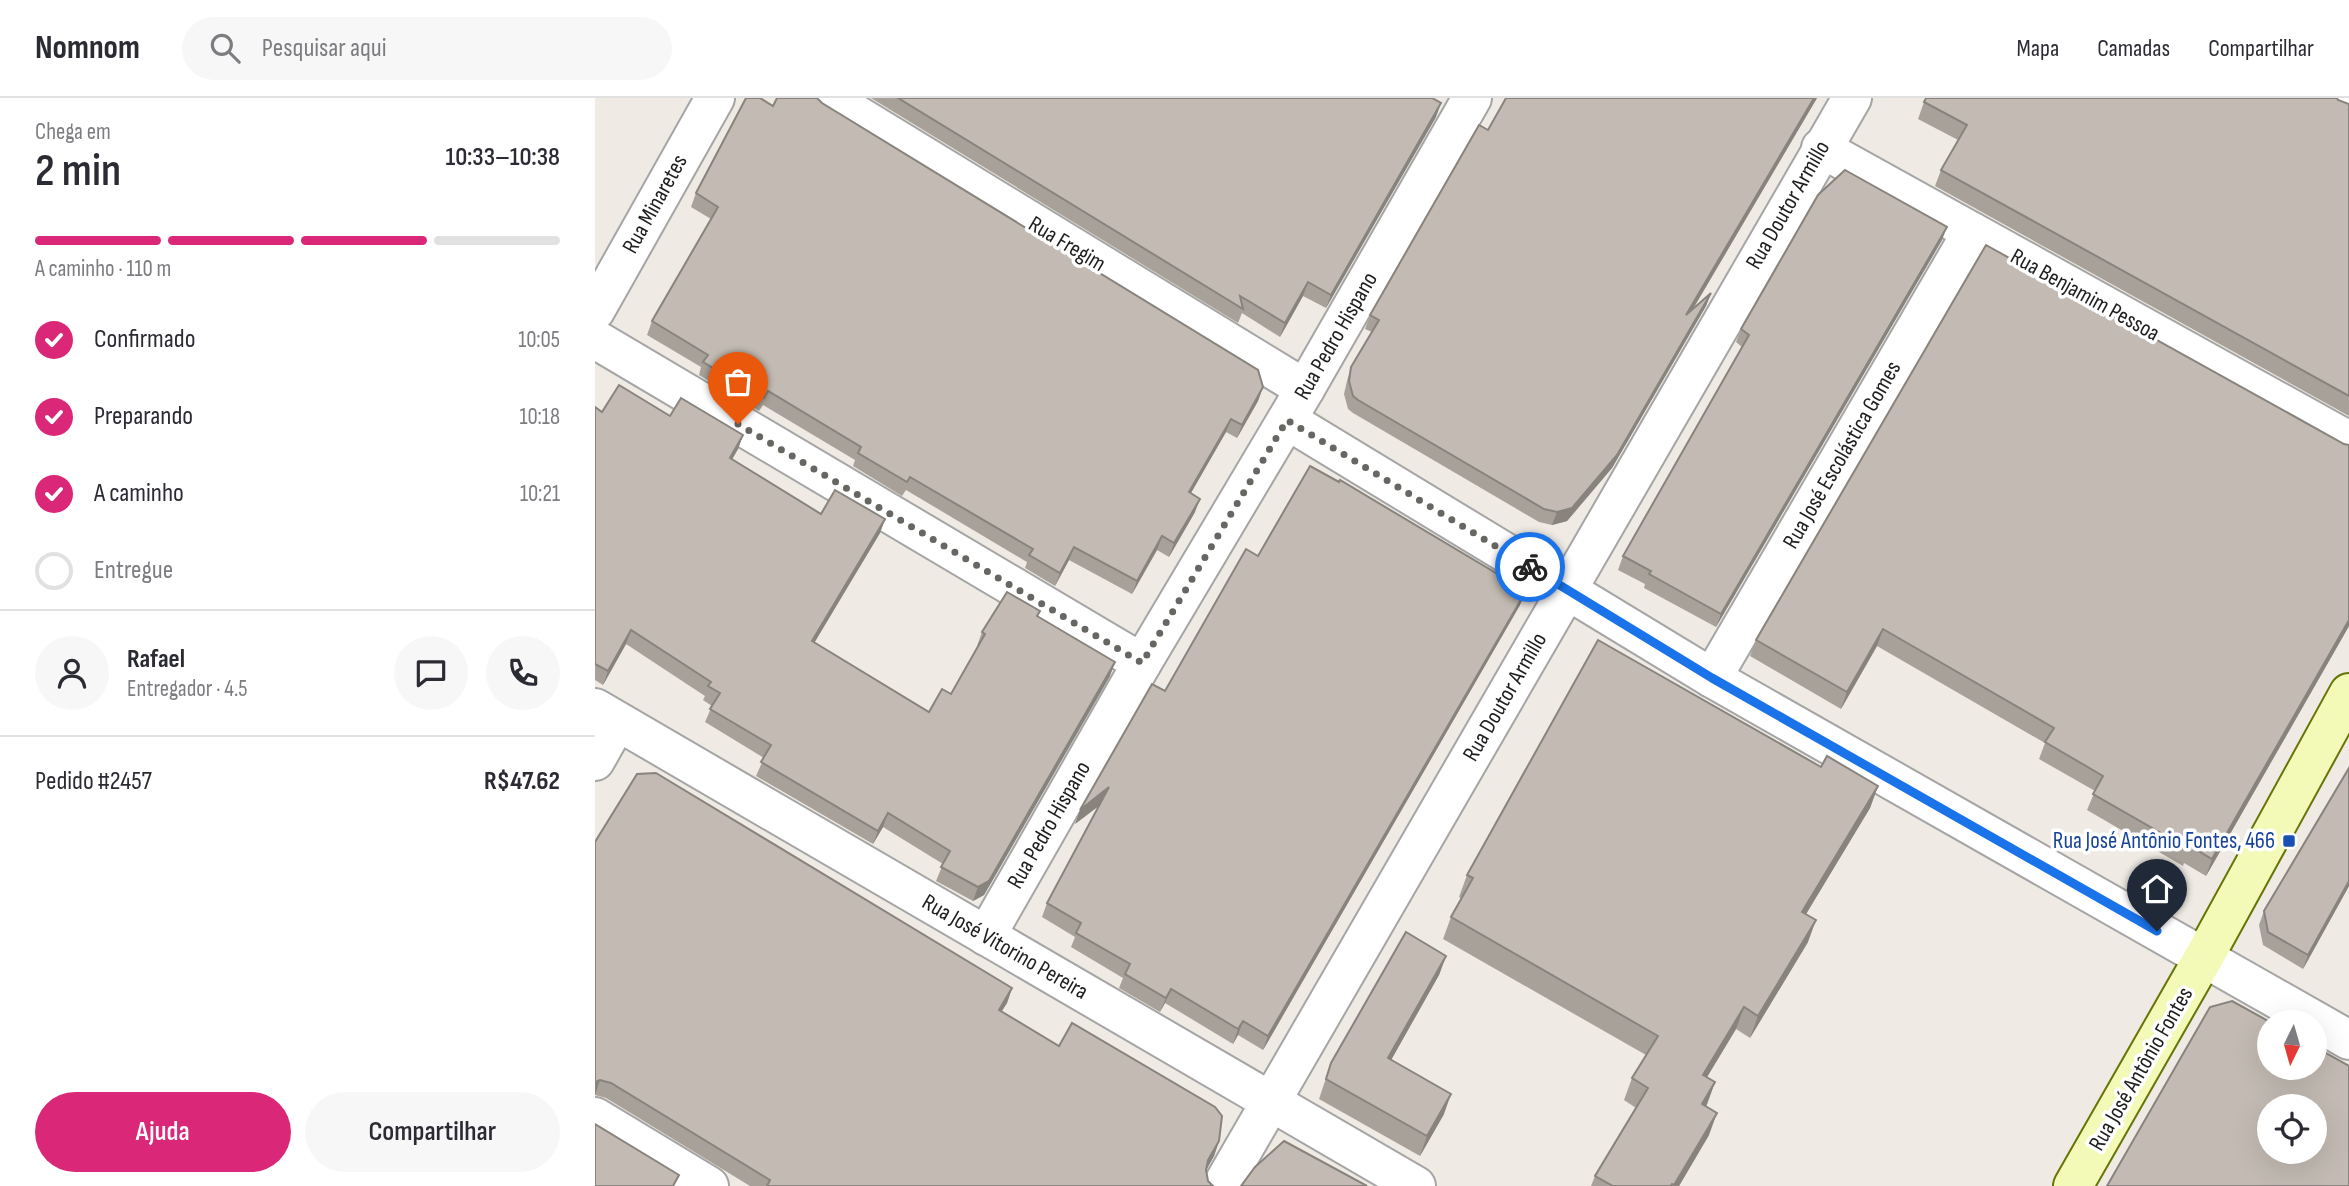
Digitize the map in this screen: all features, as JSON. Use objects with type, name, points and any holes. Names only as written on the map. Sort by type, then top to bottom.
[{"type":"street","name":"Rua Minaretes","points":[[595,311],[715,98]]},
{"type":"street","name":"Rua Fregim","points":[[829,98],[1296,405],[1567,590],[1712,678],[2349,1040]]},
{"type":"street","name":"Rua Doutor Armillo","points":[[1222,1186],[1852,98]]},
{"type":"street","points":[[2344,98],[2349,101]]},
{"type":"street","name":"Rua Pedro Hispano","points":[[986,936],[1142,663],[1296,405],[1470,99]]},
{"type":"street","name":"Rua Benjamim Pessoa","points":[[1821,148],[2349,441]]},
{"type":"street","name":"Rua José Escolástica Gomes","points":[[1712,678],[1972,232]]},
{"type":"street","points":[[595,339],[1142,663]]},
{"type":"street","name":"Rua José Antônio Fontes","points":[[2073,1186],[2204,957],[2349,693]]},
{"type":"street","points":[[595,761],[606,715]]},
{"type":"street","name":"Rua José Vitorino Pereira","points":[[606,715],[1416,1186]]},
{"type":"street","points":[[595,1117],[709,1186]]},
{"type":"building","points":[[746,98],[760,98],[773,106],[777,98],[817,98],[1258,370],[1263,387],[1242,425],[1231,419],[1189,492],[1200,499],[1174,543],[1162,536],[1137,581],[1074,547],[1060,573],[1029,555],[1033,549],[910,477],[907,482],[858,453],[861,447],[768,391],[764,398],[703,362],[708,355],[652,321],[718,207],[696,193]]},
{"type":"building","points":[[898,98],[1432,98],[1441,103],[1331,295],[1308,282],[1285,323],[1240,296],[1243,309]]},
{"type":"building","points":[[1506,98],[1814,98],[1686,315],[1711,293],[1617,455],[1572,508],[1557,512],[1544,509],[1358,400],[1353,396],[1349,381],[1351,367],[1379,320],[1370,315],[1479,125],[1488,130]]},
{"type":"building","points":[[1926,98],[2337,98],[2349,104],[2349,396],[1941,170],[1967,125],[1924,102]]},
{"type":"building","points":[[1845,170],[1947,227],[1721,614],[1649,574],[1651,571],[1623,556],[1749,335],[1741,329],[1818,195]]},
{"type":"building","points":[[1986,245],[2349,445],[2349,620],[2212,859],[2190,846],[2189,849],[2093,794],[2103,776],[2045,742],[2054,728],[1883,629],[1847,692],[1756,640]]},
{"type":"building","points":[[619,385],[670,416],[681,398],[743,435],[730,458],[821,514],[835,490],[885,519],[812,641],[929,712],[942,689],[951,694],[985,634],[982,632],[1007,592],[1040,611],[1037,616],[1115,662],[989,881],[978,887],[941,867],[950,851],[888,813],[878,831],[761,762],[771,745],[710,709],[720,693],[708,686],[711,682],[631,630],[608,671],[595,664],[595,407],[602,412]]},
{"type":"building","points":[[1310,466],[1339,482],[1340,480],[1526,591],[1268,1036],[1243,1021],[1238,1029],[1171,989],[1166,998],[1125,974],[1130,964],[1076,933],[1081,923],[1047,903],[1109,787],[1080,810],[1152,684],[1165,691],[1246,549],[1258,556]]},
{"type":"building","points":[[1598,640],[1821,767],[1827,756],[1878,786],[1802,912],[1816,920],[1758,1016],[1744,1007],[1703,1075],[1715,1082],[1702,1104],[1717,1113],[1671,1186],[1613,1186],[1595,1176],[1648,1088],[1632,1078],[1658,1036],[1451,917],[1473,878],[1467,875]]},
{"type":"building","points":[[2349,768],[2349,881],[2308,955],[2268,932],[2264,911]]},
{"type":"building","points":[[656,773],[1012,988],[999,1010],[1059,1046],[1072,1023],[1215,1107],[1222,1116],[1219,1141],[1208,1160],[1206,1170],[1208,1181],[1213,1186],[767,1186],[770,1180],[611,1083],[600,1080],[595,1082],[595,842],[637,774]]},
{"type":"building","points":[[1406,932],[1446,956],[1388,1058],[1451,1094],[1427,1136],[1326,1079],[1331,1063]]},
{"type":"building","points":[[2232,1001],[2257,1015],[2257,1080],[2327,1080],[2327,1054],[2349,1066],[2349,1186],[2107,1186],[2210,1007]]},
{"type":"building","points":[[595,1124],[679,1175],[673,1186],[595,1186]]},
{"type":"building","points":[[1284,1141],[1367,1186],[1241,1186],[1255,1167]]},
{"type":"way so far","points":[[738,424],[1142,663],[1287,420],[1530,567]]},
{"type":"place","name":"Rua José Antônio Fontes, 466","points":[[2289,841]]},
{"type":"route","points":[[1530,567],[1712,678],[2157,931]]}]
